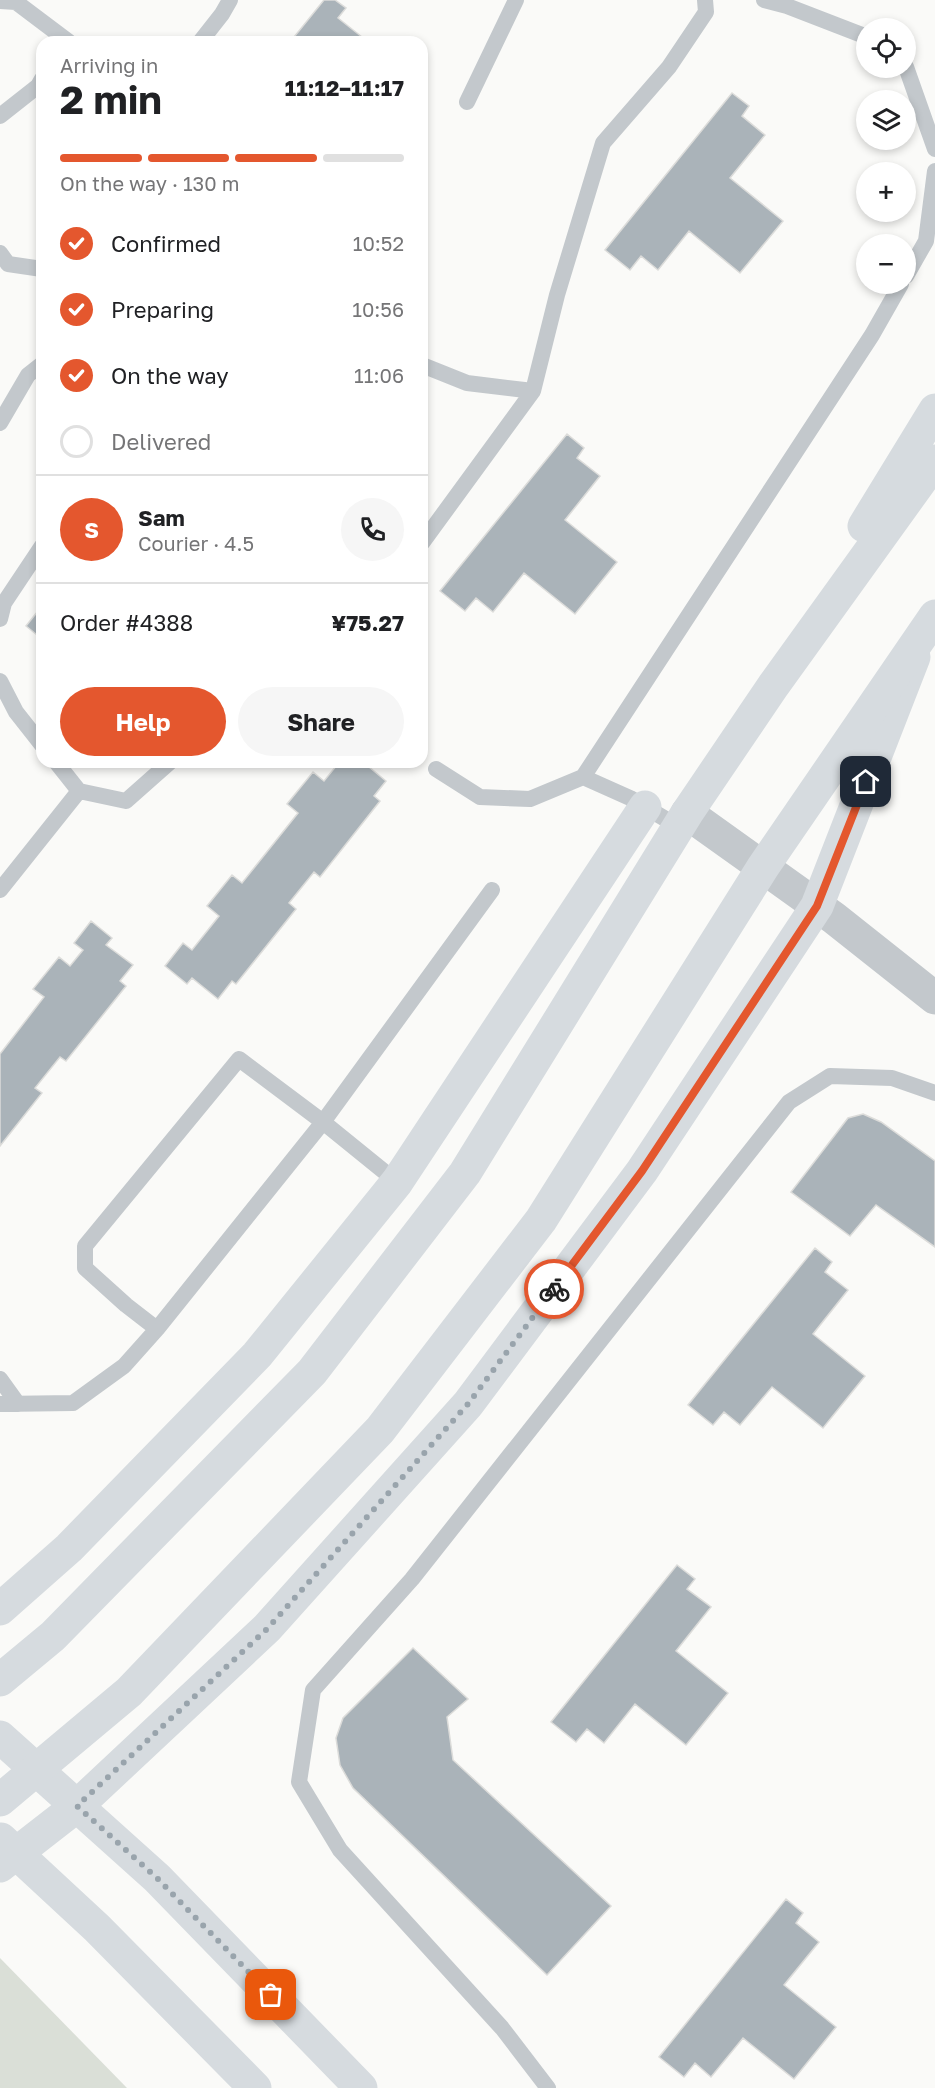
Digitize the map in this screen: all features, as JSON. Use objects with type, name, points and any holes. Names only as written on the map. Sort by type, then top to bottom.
[{"type":"street","points":[[773,686],[815,605],[935,410]]},
{"type":"street","points":[[0,1680],[53,1636],[312,1372],[465,1173],[683,820],[773,686],[935,461]]},
{"type":"street","points":[[0,1800],[38,1771],[129,1692],[380,1431],[542,1220],[763,867],[931,624]]},
{"type":"street","points":[[255,2088],[97,1928],[5,1852],[77,1806],[267,1629],[468,1404],[642,1171],[817,906],[931,624]]},
{"type":"street","points":[[0,1609],[69,1548],[257,1355],[397,1182],[645,807]]},
{"type":"street","points":[[683,820],[763,867],[935,998]]},
{"type":"street","points":[[0,1737],[157,1878],[361,2088]]},
{"type":"lane","points":[[205,36],[222,15],[230,0]]},
{"type":"lane","points":[[467,102],[516,0]]},
{"type":"lane","points":[[428,535],[533,391],[557,295],[603,143],[669,67],[706,12],[705,0]]},
{"type":"lane","points":[[764,0],[787,6],[856,34]]},
{"type":"lane","points":[[0,1],[16,2],[60,36]]},
{"type":"lane","points":[[910,78],[935,149]]},
{"type":"lane","points":[[0,116],[36,88]]},
{"type":"lane","points":[[916,258],[926,241],[935,171]]},
{"type":"lane","points":[[0,253],[8,264],[36,268]]},
{"type":"lane","points":[[436,769],[480,798],[530,799],[583,777],[872,335],[896,294]]},
{"type":"lane","points":[[428,367],[467,383],[533,391]]},
{"type":"lane","points":[[0,423],[28,375],[36,369]]},
{"type":"lane","points":[[0,619],[4,603],[36,555]]},
{"type":"lane","points":[[0,681],[16,712],[36,737]]},
{"type":"lane","points":[[61,768],[79,791],[126,801],[163,768]]},
{"type":"lane","points":[[583,777],[645,807],[683,820]]},
{"type":"lane","points":[[0,890],[79,791]]},
{"type":"lane","points":[[0,1404],[73,1403],[124,1366],[157,1329],[323,1122],[492,890]]},
{"type":"lane","points":[[157,1329],[85,1268],[85,1246],[239,1059],[323,1122],[397,1182]]},
{"type":"lane","points":[[548,2088],[502,2028],[340,1850],[299,1782],[313,1690],[412,1579],[789,1102],[830,1076],[892,1078],[935,1093]]},
{"type":"lane","points":[[0,1379],[18,1404]]},
{"type":"shaded area","points":[[0,1958],[127,2088],[0,2088]]},
{"type":"building","points":[[324,0],[335,0],[346,8],[338,18],[361,36],[295,36]]},
{"type":"building","points":[[732,93],[749,106],[742,116],[765,135],[730,178],[783,221],[740,273],[689,231],[658,270],[641,256],[630,270],[605,250]]},
{"type":"building","points":[[567,434],[584,448],[577,458],[600,476],[565,520],[617,562],[575,614],[524,573],[493,612],[476,598],[465,611],[440,591]]},
{"type":"building","points":[[36,614],[36,634],[26,626]]},
{"type":"building","points":[[335,768],[370,768],[386,781],[374,796],[380,801],[320,877],[314,872],[289,903],[296,909],[236,984],[232,981],[218,999],[192,978],[187,984],[165,966],[183,943],[192,950],[219,916],[207,906],[232,875],[242,883],[298,813],[287,804],[313,772],[324,781]]},
{"type":"building","points":[[91,921],[112,938],[106,945],[133,965],[120,981],[126,986],[66,1061],[60,1057],[35,1088],[42,1093],[0,1146],[0,1054],[44,997],[33,989],[59,957],[70,966],[83,950],[74,943]]},
{"type":"building","points":[[863,1114],[881,1122],[935,1161],[935,1247],[876,1205],[850,1236],[791,1192],[848,1118]]},
{"type":"building","points":[[815,1248],[832,1262],[825,1272],[848,1290],[813,1334],[865,1376],[823,1428],[772,1387],[740,1425],[724,1412],[713,1425],[688,1405]]},
{"type":"building","points":[[677,1565],[695,1579],[687,1589],[711,1607],[676,1651],[728,1693],[686,1745],[635,1704],[604,1743],[587,1729],[576,1742],[551,1722]]},
{"type":"building","points":[[413,1648],[468,1699],[447,1717],[453,1760],[611,1906],[547,1975],[353,1788],[340,1765],[336,1738],[343,1718]]},
{"type":"building","points":[[786,1899],[803,1913],[796,1923],[819,1942],[784,1985],[836,2027],[794,2079],[743,2038],[711,2077],[695,2063],[684,2077],[659,2057]]},
{"type":"way so far","points":[[271,1995],[157,1878],[77,1806],[267,1629],[468,1404],[554,1289]]},
{"type":"route","points":[[554,1289],[642,1171],[817,906],[866,782]]}]
